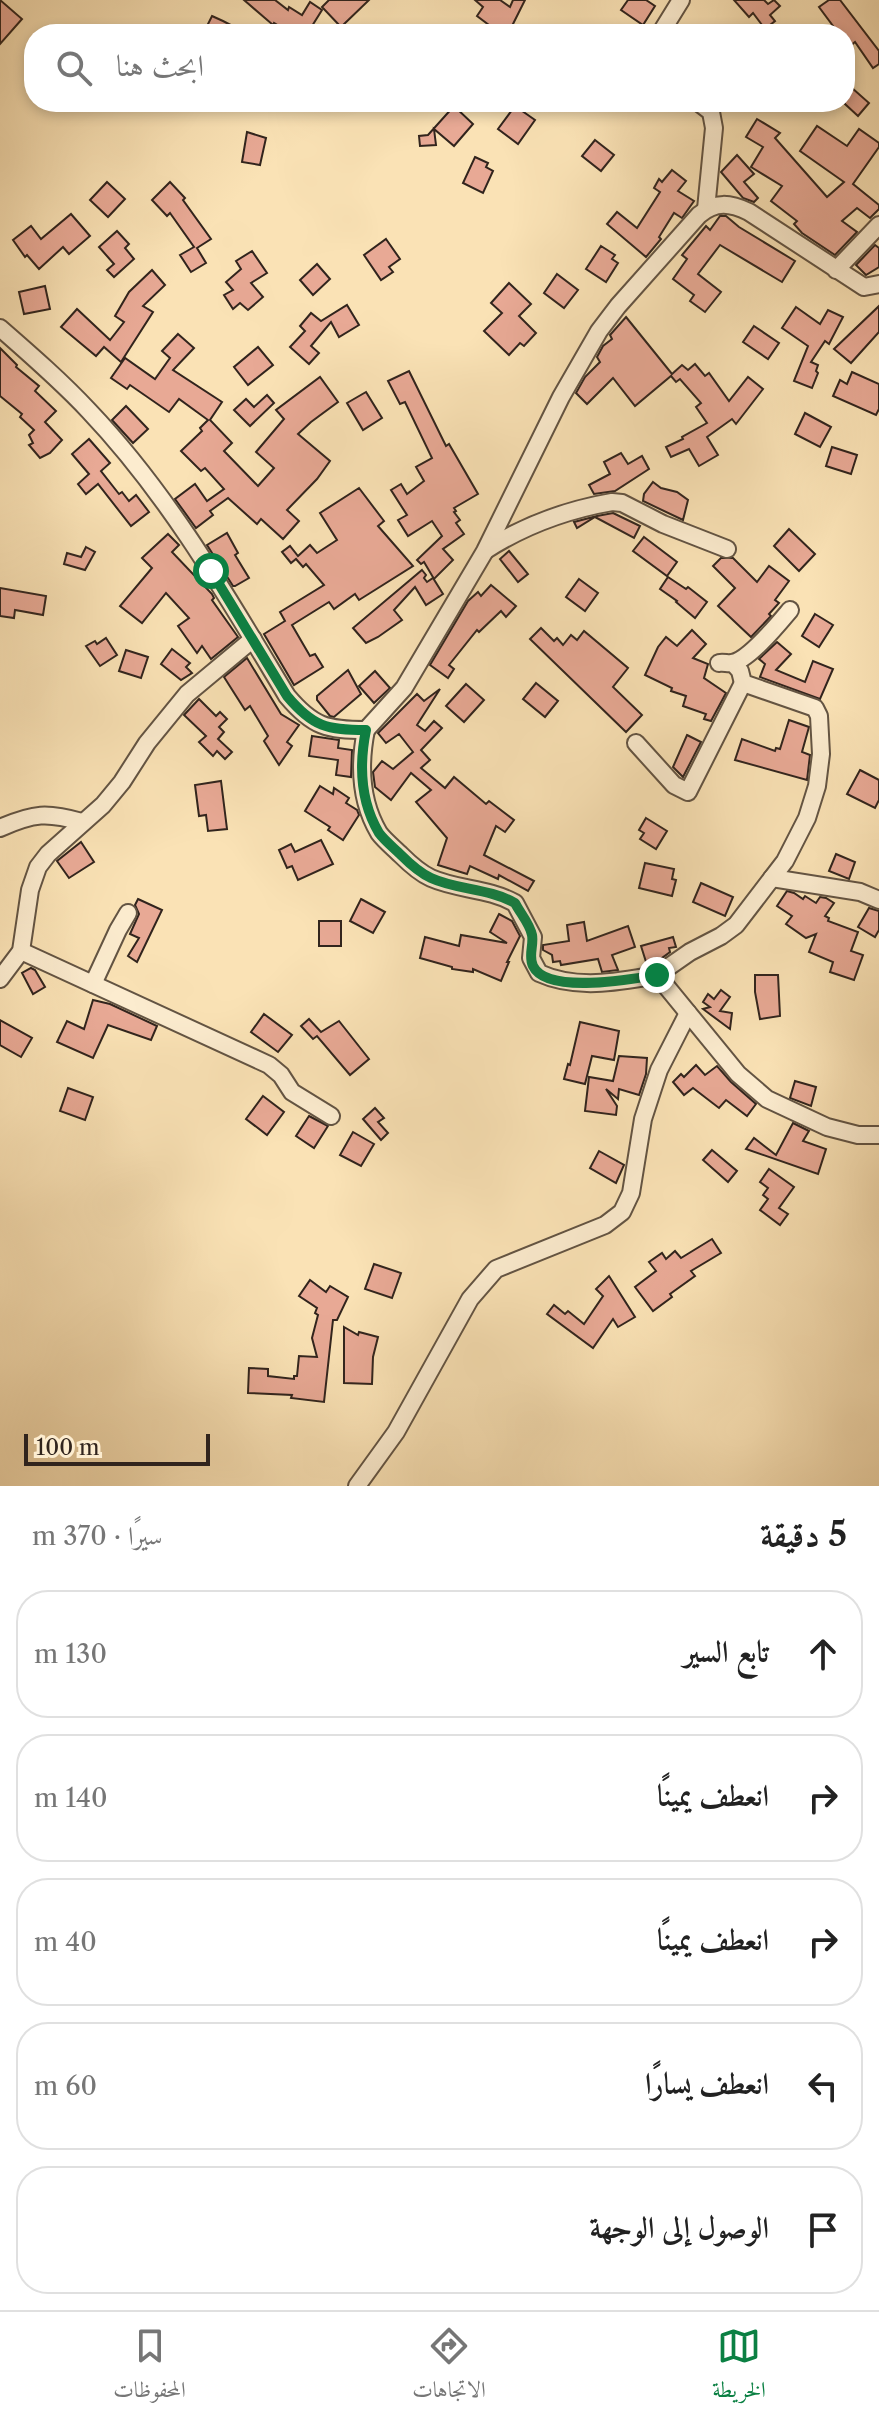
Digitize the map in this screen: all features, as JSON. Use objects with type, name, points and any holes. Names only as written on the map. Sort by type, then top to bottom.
[{"type":"street","points":[[666,24],[681,0]]},
{"type":"street","points":[[706,209],[714,120],[710,112]]},
{"type":"street","points":[[743,683],[811,706],[819,716],[821,754],[817,786],[807,818],[785,861],[736,925],[657,975],[600,983],[551,979],[539,973],[531,958],[533,937],[515,903],[484,891],[430,878],[408,862],[381,835],[363,791],[361,759],[366,730],[404,688],[485,551],[540,437],[599,331],[627,295],[706,209],[714,205],[732,204],[864,287],[879,284]]},
{"type":"street","points":[[836,270],[879,225]]},
{"type":"street","points":[[0,328],[90,412],[130,459],[211,571],[287,696],[302,714],[328,728],[366,730]]},
{"type":"street","points":[[485,551],[534,523],[558,514],[612,502],[622,503],[663,524],[727,549]]},
{"type":"street","points":[[636,743],[674,785],[684,792],[691,790],[743,683],[740,671],[726,663],[769,635],[790,610]]},
{"type":"street","points":[[0,979],[21,951],[30,890],[38,867],[48,854],[103,805],[187,694],[253,639]]},
{"type":"street","points":[[0,828],[37,815],[53,814],[82,822]]},
{"type":"street","points":[[772,878],[860,892],[879,900]]},
{"type":"street","points":[[93,984],[128,913]]},
{"type":"street","points":[[21,951],[269,1065],[281,1075],[292,1092],[331,1116]]},
{"type":"street","points":[[657,975],[738,1074],[767,1099],[827,1127],[858,1135],[879,1135]]},
{"type":"street","points":[[357,1486],[396,1432],[470,1299],[490,1275],[517,1258],[605,1225],[622,1212],[631,1193],[643,1119],[659,1070],[688,1013]]},
{"type":"building","points":[[0,0],[22,19],[0,44]]},
{"type":"building","points":[[244,0],[275,0],[288,10],[289,7],[302,15],[310,2],[322,10],[313,24],[272,24]]},
{"type":"building","points":[[329,0],[369,0],[344,24],[338,24],[322,7]]},
{"type":"building","points":[[475,0],[500,0],[510,7],[513,0],[525,0],[513,24],[488,24],[477,16],[483,7]]},
{"type":"building","points":[[628,0],[646,0],[655,6],[644,24],[621,10]]},
{"type":"building","points":[[734,0],[764,0],[768,4],[774,0],[780,6],[770,15],[775,21],[771,24],[761,24],[753,13],[749,17]]},
{"type":"building","points":[[829,0],[840,0],[879,51],[879,64],[873,68],[855,42],[855,24],[832,24],[819,7]]},
{"type":"building","points":[[212,16],[228,24],[208,24]]},
{"type":"building","points":[[855,91],[869,103],[858,116],[854,112]]},
{"type":"building","points":[[449,112],[460,112],[473,124],[454,146],[434,129],[436,145],[420,146],[419,136],[428,135]]},
{"type":"building","points":[[511,112],[524,112],[535,120],[518,144],[498,129]]},
{"type":"building","points":[[757,119],[780,133],[775,138],[827,197],[844,182],[800,151],[817,126],[847,146],[859,129],[879,143],[853,184],[879,205],[879,209],[870,218],[857,208],[842,221],[857,232],[835,255],[802,233],[794,224],[797,221],[771,201],[782,186],[751,167],[763,147],[746,137]]},
{"type":"building","points":[[247,132],[266,138],[260,165],[242,162]]},
{"type":"building","points":[[595,140],[614,155],[601,171],[582,156]]},
{"type":"building","points":[[737,155],[754,174],[744,182],[758,198],[754,202],[743,198],[721,172]]},
{"type":"building","points":[[475,157],[488,163],[486,167],[493,171],[483,193],[463,183]]},
{"type":"building","points":[[672,170],[686,181],[678,191],[694,201],[682,218],[674,213],[659,237],[661,239],[646,257],[607,224],[617,212],[637,228],[660,192],[654,188],[659,179],[662,182]]},
{"type":"building","points":[[107,182],[125,199],[108,217],[90,200]]},
{"type":"building","points":[[170,182],[185,198],[183,200],[211,239],[197,248],[206,263],[191,272],[180,255],[194,247],[170,213],[167,216],[152,200]]},
{"type":"building","points":[[71,214],[90,236],[69,254],[63,247],[39,269],[27,255],[25,257],[13,240],[31,226],[41,239]]},
{"type":"building","points":[[720,216],[726,216],[795,261],[782,282],[720,245],[698,274],[721,292],[705,312],[690,301],[694,295],[673,279],[687,259],[682,255],[706,226],[710,230]]},
{"type":"building","points":[[117,231],[129,244],[125,248],[134,259],[114,277],[107,270],[114,264],[99,247]]},
{"type":"building","points":[[386,239],[400,259],[389,267],[393,272],[381,280],[364,255]]},
{"type":"building","points":[[875,245],[879,248],[879,267],[866,275],[856,265]]},
{"type":"building","points":[[601,246],[615,255],[612,259],[618,263],[606,282],[586,269]]},
{"type":"building","points":[[252,251],[267,273],[251,283],[263,297],[248,310],[240,303],[233,309],[224,295],[233,290],[226,282],[241,269],[236,261]]},
{"type":"building","points":[[317,264],[330,279],[313,295],[300,280]]},
{"type":"building","points":[[152,270],[165,285],[143,306],[153,312],[121,362],[104,347],[96,356],[61,327],[77,309],[110,340],[124,322],[115,316],[129,292]]},
{"type":"building","points":[[557,274],[578,290],[564,308],[544,293]]},
{"type":"building","points":[[509,283],[531,304],[519,316],[536,333],[524,346],[520,343],[509,355],[484,331],[502,313],[491,303]]},
{"type":"building","points":[[45,286],[50,309],[24,314],[19,292]]},
{"type":"building","points":[[347,305],[359,325],[339,337],[331,322],[311,346],[319,353],[309,364],[290,347],[305,331],[300,326],[311,313],[321,321]]},
{"type":"building","points":[[879,306],[879,332],[851,363],[834,349]]},
{"type":"building","points":[[796,307],[820,324],[828,310],[843,317],[829,344],[825,341],[811,362],[818,365],[812,388],[794,381],[808,346],[782,328]]},
{"type":"building","points":[[626,317],[672,374],[682,365],[688,370],[695,364],[705,376],[709,373],[729,401],[748,377],[763,389],[736,424],[732,419],[707,437],[718,455],[699,466],[689,449],[671,457],[666,447],[707,423],[696,407],[701,403],[680,379],[676,382],[671,376],[635,406],[613,378],[587,404],[576,393],[585,377],[600,362],[597,357],[603,346],[612,339],[610,335]]},
{"type":"building","points":[[754,326],[779,343],[768,359],[743,342]]},
{"type":"building","points":[[178,334],[194,348],[173,370],[222,402],[210,420],[232,443],[224,451],[258,486],[274,468],[256,452],[284,419],[276,410],[320,377],[338,402],[298,434],[330,461],[287,510],[299,521],[283,539],[261,519],[257,524],[228,498],[210,511],[213,515],[196,528],[175,499],[195,484],[207,501],[224,489],[205,468],[201,471],[181,451],[202,431],[200,428],[208,420],[179,399],[169,412],[130,385],[127,389],[111,378],[125,358],[155,379],[170,358],[162,351]]},
{"type":"building","points":[[258,347],[273,365],[248,385],[234,367]]},
{"type":"building","points":[[0,348],[16,367],[39,386],[35,391],[56,411],[45,422],[62,440],[50,453],[40,458],[29,445],[33,443],[29,435],[34,430],[20,417],[22,414],[0,396]]},
{"type":"building","points":[[409,371],[446,446],[449,444],[478,494],[454,508],[460,520],[456,523],[464,534],[443,549],[453,560],[434,579],[424,562],[421,564],[417,560],[442,536],[432,521],[408,536],[398,520],[407,515],[391,490],[401,484],[407,494],[424,481],[416,467],[432,458],[405,402],[400,404],[388,381]]},
{"type":"building","points":[[852,372],[879,384],[879,409],[876,415],[833,396],[840,380],[847,384]]},
{"type":"building","points":[[366,392],[382,418],[363,430],[347,403]]},
{"type":"building","points":[[267,395],[274,403],[250,426],[234,410],[246,399],[254,407]]},
{"type":"building","points":[[126,406],[148,429],[133,443],[112,420]]},
{"type":"building","points":[[805,413],[831,427],[820,447],[795,434]]},
{"type":"building","points":[[89,439],[110,463],[101,471],[119,494],[122,492],[129,501],[136,495],[149,512],[131,526],[98,484],[86,494],[78,484],[89,474],[72,454]]},
{"type":"building","points":[[832,447],[857,455],[851,474],[826,466]]},
{"type":"building","points":[[621,453],[628,464],[642,456],[649,469],[615,491],[594,494],[589,485],[610,474],[604,462]]},
{"type":"building","points":[[653,482],[688,500],[683,520],[643,501]]},
{"type":"building","points":[[359,488],[384,521],[378,526],[413,566],[359,600],[355,594],[334,609],[329,602],[292,625],[310,656],[315,654],[323,667],[294,685],[264,634],[285,621],[280,612],[324,585],[306,564],[303,567],[296,559],[291,563],[282,552],[290,546],[298,556],[310,545],[317,553],[337,540],[320,513]]},
{"type":"building","points":[[613,513],[640,526],[634,538],[595,517],[577,528],[574,522],[597,516]]},
{"type":"building","points":[[789,529],[815,554],[799,571],[774,546]]},
{"type":"building","points":[[227,533],[238,553],[235,555],[249,578],[235,586],[207,545]]},
{"type":"building","points":[[168,534],[179,545],[172,552],[212,594],[212,600],[238,637],[211,659],[202,646],[197,653],[178,626],[189,618],[166,593],[142,623],[120,606],[152,568],[142,558]]},
{"type":"building","points":[[644,537],[677,562],[667,576],[633,551]]},
{"type":"building","points":[[86,547],[95,552],[85,570],[64,564],[67,553],[81,557]]},
{"type":"building","points":[[509,551],[528,574],[518,582],[500,559]]},
{"type":"building","points":[[721,558],[733,558],[757,582],[769,566],[789,581],[775,600],[779,603],[769,614],[771,616],[751,637],[718,606],[735,588],[713,566]]},
{"type":"building","points":[[422,570],[427,582],[433,578],[443,594],[426,605],[415,587],[394,610],[402,620],[366,643],[353,628]]},
{"type":"building","points":[[668,577],[707,602],[695,618],[660,589]]},
{"type":"building","points":[[579,579],[598,593],[585,611],[566,597]]},
{"type":"building","points":[[491,585],[516,606],[506,617],[501,611],[479,632],[477,630],[449,665],[454,669],[448,678],[430,665],[468,601],[478,592],[481,596]]},
{"type":"building","points":[[0,588],[46,596],[43,615],[15,610],[14,618],[0,616]]},
{"type":"building","points":[[815,614],[833,625],[819,647],[802,636]]},
{"type":"building","points":[[541,628],[563,645],[571,635],[577,640],[584,631],[628,668],[613,687],[642,715],[626,732],[530,639]]},
{"type":"building","points":[[692,630],[706,644],[693,658],[708,664],[704,678],[726,693],[711,721],[704,719],[706,714],[683,706],[686,696],[645,675],[666,637],[677,646]]},
{"type":"building","points":[[106,638],[117,655],[100,666],[86,646]]},
{"type":"building","points":[[777,642],[791,654],[776,670],[805,682],[813,661],[833,669],[820,699],[760,677],[765,664],[759,659]]},
{"type":"building","points":[[172,649],[190,663],[186,667],[192,673],[181,680],[161,664]]},
{"type":"building","points":[[126,650],[148,657],[141,678],[119,671]]},
{"type":"building","points":[[247,658],[281,714],[299,725],[287,742],[292,746],[279,765],[264,741],[268,736],[250,706],[245,710],[224,677]]},
{"type":"building","points":[[348,670],[361,694],[334,717],[330,716],[317,696]]},
{"type":"building","points":[[375,671],[390,688],[374,703],[359,686]]},
{"type":"building","points":[[536,683],[558,701],[545,717],[523,699]]},
{"type":"building","points":[[466,684],[484,700],[464,722],[446,706]]},
{"type":"building","points":[[440,689],[417,725],[425,731],[434,721],[442,728],[421,750],[430,760],[421,768],[445,788],[454,777],[486,804],[489,801],[514,820],[505,832],[496,826],[484,855],[534,881],[528,891],[499,875],[498,879],[470,866],[467,874],[438,865],[447,838],[416,802],[431,790],[411,773],[391,800],[375,787],[373,772],[382,761],[393,769],[413,752],[399,734],[386,743],[378,733],[417,694],[424,701]]},
{"type":"building","points":[[199,699],[216,716],[220,712],[227,719],[219,727],[224,732],[218,739],[232,752],[225,759],[217,751],[213,756],[199,742],[206,736],[184,715]]},
{"type":"building","points":[[789,720],[809,727],[802,752],[810,755],[807,780],[735,760],[742,739],[775,751],[776,748],[780,749]]},
{"type":"building","points":[[687,735],[701,742],[683,777],[673,767]]},
{"type":"building","points":[[312,736],[339,740],[338,748],[352,750],[351,777],[336,775],[338,760],[309,756]]},
{"type":"building","points":[[860,770],[879,780],[879,800],[875,808],[847,794]]},
{"type":"building","points":[[221,781],[227,829],[208,831],[206,815],[199,816],[195,785]]},
{"type":"building","points":[[320,786],[333,794],[334,788],[349,798],[346,803],[357,810],[359,815],[343,840],[328,830],[330,827],[305,811]]},
{"type":"building","points":[[646,818],[667,831],[656,849],[640,839],[644,833],[639,830]]},
{"type":"building","points":[[321,840],[333,864],[298,880],[292,866],[287,868],[279,850],[291,844],[295,852]]},
{"type":"building","points":[[81,842],[94,862],[69,878],[57,861]]},
{"type":"building","points":[[836,854],[855,862],[849,879],[829,871]]},
{"type":"building","points":[[645,863],[674,869],[672,879],[676,880],[672,896],[639,888]]},
{"type":"building","points":[[701,883],[733,897],[725,916],[693,902]]},
{"type":"building","points":[[787,891],[816,903],[820,897],[826,898],[834,903],[825,916],[829,918],[828,921],[858,932],[851,951],[863,955],[854,980],[830,972],[833,962],[809,952],[816,934],[806,938],[786,924],[792,916],[777,906]]},
{"type":"building","points":[[138,899],[162,910],[137,962],[128,956],[139,938],[130,934],[139,914],[135,905]]},
{"type":"building","points":[[361,899],[385,912],[373,933],[350,921]]},
{"type":"building","points":[[869,908],[879,911],[879,930],[875,937],[858,927]]},
{"type":"building","points":[[499,914],[512,921],[520,936],[501,981],[473,969],[473,972],[452,969],[420,958],[425,937],[459,946],[461,935],[507,943],[490,932]]},
{"type":"building","points":[[319,921],[341,921],[341,946],[319,946]]},
{"type":"building","points":[[584,922],[587,941],[628,926],[635,947],[612,955],[618,970],[602,972],[598,959],[561,965],[560,961],[553,962],[552,955],[543,950],[543,945],[569,941],[567,925]]},
{"type":"building","points":[[673,937],[676,947],[669,948],[670,952],[647,965],[641,946]]},
{"type":"building","points":[[31,968],[45,987],[33,994],[22,973]]},
{"type":"building","points":[[755,975],[778,975],[780,1016],[760,1019]]},
{"type":"building","points":[[721,990],[730,997],[720,1011],[732,1013],[730,1029],[703,1009],[710,1007],[703,1002],[708,994],[714,999]]},
{"type":"building","points":[[93,1000],[110,1004],[157,1026],[151,1040],[108,1025],[93,1058],[57,1042],[67,1021],[84,1029]]},
{"type":"building","points":[[264,1014],[292,1035],[278,1052],[251,1032]]},
{"type":"building","points":[[309,1019],[321,1032],[339,1021],[369,1059],[350,1075],[317,1036],[313,1039],[301,1026]]},
{"type":"building","points":[[0,1020],[32,1038],[21,1057],[0,1045]]},
{"type":"building","points":[[580,1022],[619,1031],[614,1060],[592,1056],[585,1084],[564,1079]]},
{"type":"building","points":[[619,1056],[647,1058],[646,1074],[639,1095],[619,1089],[618,1099],[606,1089],[617,1106],[616,1115],[585,1111],[589,1077],[613,1081]]},
{"type":"building","points":[[696,1065],[705,1075],[717,1066],[756,1104],[747,1116],[726,1100],[719,1108],[693,1088],[684,1095],[673,1082],[681,1074],[684,1077]]},
{"type":"building","points":[[795,1081],[816,1087],[811,1106],[790,1098]]},
{"type":"building","points":[[68,1088],[93,1097],[85,1120],[60,1111]]},
{"type":"building","points":[[263,1096],[284,1112],[267,1135],[246,1119]]},
{"type":"building","points":[[375,1108],[384,1118],[378,1122],[388,1133],[381,1140],[363,1119]]},
{"type":"building","points":[[309,1116],[328,1126],[314,1148],[296,1136]]},
{"type":"building","points":[[793,1123],[809,1131],[803,1141],[826,1149],[818,1174],[746,1149],[754,1138],[776,1155]]},
{"type":"building","points":[[353,1132],[374,1144],[361,1166],[340,1155]]},
{"type":"building","points":[[712,1150],[737,1171],[728,1182],[703,1160]]},
{"type":"building","points":[[599,1151],[624,1165],[616,1183],[590,1168]]},
{"type":"building","points":[[769,1169],[794,1187],[779,1208],[788,1214],[780,1225],[760,1210],[768,1199],[763,1195],[768,1188],[760,1182]]},
{"type":"building","points":[[712,1239],[721,1253],[691,1271],[695,1276],[653,1311],[635,1287],[656,1271],[649,1262],[662,1253],[666,1259],[675,1251],[681,1258]]},
{"type":"building","points":[[374,1264],[401,1273],[392,1298],[365,1289]]},
{"type":"building","points":[[609,1276],[635,1317],[618,1327],[613,1319],[593,1348],[547,1314],[554,1305],[565,1314],[568,1311],[584,1324],[603,1296],[596,1289]]},
{"type":"building","points":[[310,1280],[326,1292],[330,1286],[348,1297],[337,1320],[333,1320],[324,1402],[291,1398],[292,1395],[248,1393],[249,1368],[268,1369],[268,1376],[294,1379],[299,1356],[317,1357],[312,1338],[317,1308],[299,1296]]},
{"type":"building","points":[[344,1327],[358,1335],[359,1332],[378,1337],[373,1357],[372,1384],[344,1383]]},
{"type":"route","points":[[211,571],[287,696],[302,714],[319,725],[337,730],[366,730],[361,759],[363,791],[381,835],[408,862],[430,878],[484,891],[515,903],[533,937],[533,966],[551,979],[600,983],[657,975]]}]
